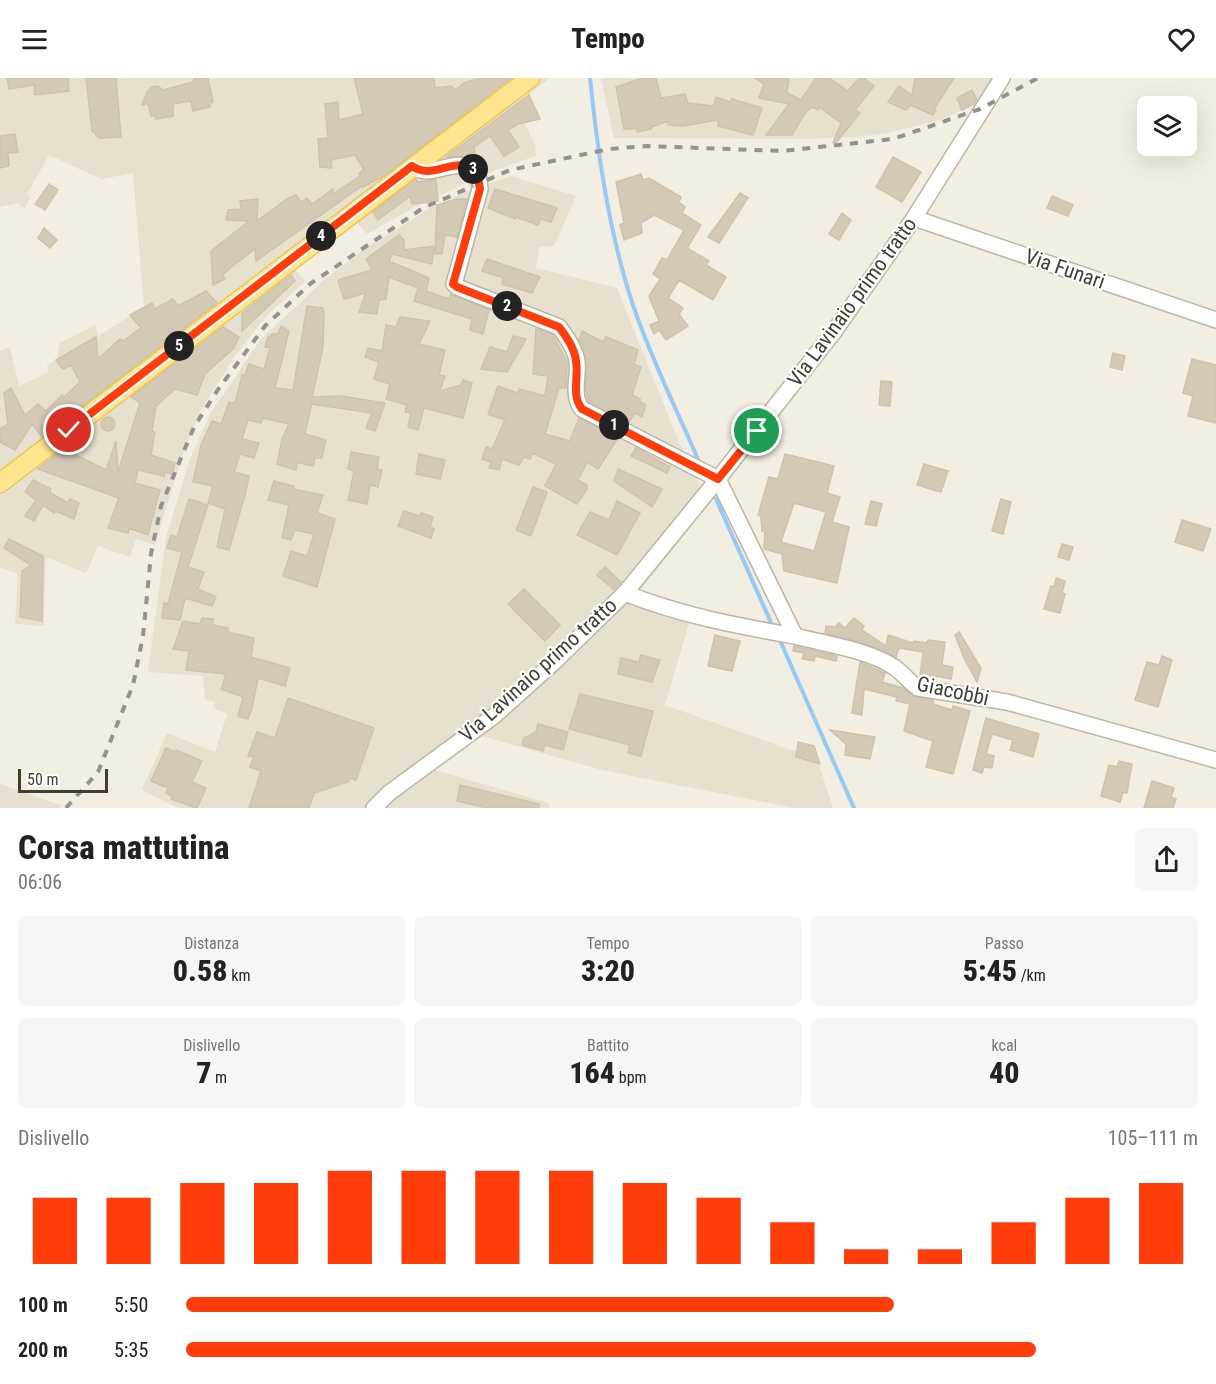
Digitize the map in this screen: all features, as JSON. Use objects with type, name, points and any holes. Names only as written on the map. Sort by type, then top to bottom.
[{"type":"main road","points":[[0,483],[530,78]]},
{"type":"street","name":"Via Lavinaio primo tratto","points":[[374,808],[389,794],[494,716],[625,593],[833,333],[914,218],[1002,78]]},
{"type":"street","points":[[412,166],[419,171],[432,172],[463,164],[477,173],[480,189],[453,279],[457,287],[559,327],[567,337],[576,359],[576,396],[582,409],[718,479],[790,635]]},
{"type":"street","name":"Via Funari","points":[[914,218],[1216,320]]},
{"type":"street","name":"Giacobbi","points":[[625,593],[644,601],[718,621],[790,635],[874,658],[894,667],[918,688],[1007,702],[1216,760]]},
{"type":"shaded area","points":[[0,78],[550,78],[516,104],[535,145],[536,156],[495,170],[413,208],[367,234],[357,223],[296,270],[305,282],[267,315],[235,356],[201,410],[181,459],[155,545],[136,539],[130,557],[98,546],[86,573],[46,557],[44,626],[15,624],[18,574],[0,567],[0,351],[10,347],[19,386],[49,372],[47,365],[57,359],[60,343],[95,325],[98,336],[144,307],[133,173],[101,179],[49,155],[27,194],[30,197],[25,208],[18,203],[0,207]]},
{"type":"shaded area","points":[[601,78],[1010,78],[999,94],[940,120],[888,133],[808,139],[614,138]]},
{"type":"shaded area","points":[[511,176],[576,196],[554,246],[539,247],[536,268],[617,288],[679,442],[709,503],[641,590],[694,606],[665,705],[817,759],[833,808],[795,808],[602,770],[478,735],[435,770],[549,803],[549,808],[178,808],[142,790],[167,733],[215,752],[227,714],[214,708],[215,702],[205,700],[203,676],[148,672],[166,537],[190,459],[210,414],[260,340],[323,281],[363,250],[430,208],[467,191]]},
{"type":"shaded area","points":[[0,784],[61,805],[58,808],[0,808]]},
{"type":"building","points":[[7,78],[68,78],[69,91],[35,95],[34,85],[9,89]]},
{"type":"building","points":[[86,78],[116,78],[121,137],[99,138],[92,131]]},
{"type":"building","points":[[194,78],[208,78],[213,102],[210,103],[210,107],[193,111],[191,101],[173,104],[173,116],[156,119],[156,116],[151,116],[148,103],[142,105],[147,92],[152,87],[158,86],[163,90],[193,82]]},
{"type":"building","points":[[354,78],[434,78],[435,88],[451,86],[455,90],[464,83],[480,78],[511,78],[385,175],[362,186],[256,261],[255,249],[223,275],[225,279],[213,285],[211,251],[249,221],[226,220],[228,210],[241,209],[240,201],[258,199],[257,221],[296,195],[301,202],[307,198],[312,204],[333,189],[333,194],[360,176],[359,173],[364,170],[355,155],[331,160],[332,168],[320,167],[318,139],[328,138],[325,104],[338,102],[339,120],[363,114]]},
{"type":"building","points":[[642,78],[656,78],[661,98],[685,94],[688,103],[714,106],[716,97],[762,108],[753,135],[718,126],[718,120],[683,126],[668,125],[668,121],[651,129],[637,132],[637,129],[624,129],[616,87]]},
{"type":"building","points":[[755,78],[789,78],[787,93],[801,100],[816,78],[829,78],[848,91],[859,78],[864,78],[874,86],[855,110],[860,113],[835,144],[833,143],[841,123],[819,107],[818,110],[812,107],[805,113],[792,135],[766,135],[789,104],[759,98],[764,84]]},
{"type":"building","points":[[915,78],[954,78],[934,109],[936,110],[933,115],[910,105],[906,110],[888,102],[899,86],[912,95]]},
{"type":"building","points":[[972,90],[977,100],[962,110],[957,98]]},
{"type":"building","points":[[529,95],[540,119],[518,124],[508,130],[519,147],[504,156],[490,136],[474,147],[475,154],[468,157],[446,157]]},
{"type":"building","points":[[15,134],[18,152],[8,153],[9,166],[0,168],[0,136]]},
{"type":"building","points":[[893,157],[921,172],[902,202],[876,187]]},
{"type":"building","points":[[641,174],[643,180],[649,178],[681,197],[679,202],[685,207],[682,213],[701,225],[687,248],[709,261],[706,265],[726,277],[713,300],[679,280],[668,298],[683,308],[679,314],[688,326],[666,340],[659,330],[654,334],[650,325],[659,321],[649,296],[660,279],[653,274],[662,258],[667,260],[684,230],[654,215],[641,223],[642,233],[624,240],[620,225],[624,223],[616,182]]},
{"type":"building","points":[[416,179],[417,182],[436,180],[438,201],[412,204],[410,196],[378,220],[373,212]]},
{"type":"building","points":[[49,184],[58,190],[45,210],[35,204]]},
{"type":"building","points":[[495,189],[557,208],[551,222],[541,219],[538,225],[488,208]]},
{"type":"building","points":[[740,193],[748,198],[719,243],[708,237]]},
{"type":"building","points":[[1052,196],[1073,205],[1068,216],[1047,208]]},
{"type":"building","points":[[457,199],[467,199],[457,237],[445,235],[442,254],[435,254],[437,205]]},
{"type":"building","points":[[842,213],[851,220],[839,240],[829,234]]},
{"type":"building","points":[[44,228],[57,240],[50,248],[38,238]]},
{"type":"building","points":[[399,235],[404,240],[404,250],[434,246],[432,264],[392,254],[389,261],[429,278],[426,291],[449,299],[451,294],[489,310],[483,334],[470,330],[472,319],[414,301],[418,288],[389,277],[386,299],[379,300],[377,314],[359,312],[366,293],[344,299],[338,280],[372,270],[366,259]]},
{"type":"building","points":[[487,259],[540,277],[532,293],[502,284],[504,278],[482,271]]},
{"type":"building","points":[[291,275],[295,281],[242,331],[242,313]]},
{"type":"building","points":[[206,291],[217,303],[42,437],[32,424],[15,450],[0,442],[0,429],[8,424],[4,393],[11,388],[25,415],[38,404],[46,411],[80,382],[71,365],[63,369],[56,360],[96,337],[98,359],[120,339],[123,341],[141,328],[130,315],[152,303],[155,309],[173,299],[178,306]]},
{"type":"building","points":[[307,306],[323,308],[324,315],[323,347],[312,397],[341,396],[385,403],[375,431],[366,428],[372,413],[312,404],[312,402],[305,434],[326,440],[322,458],[315,458],[313,466],[297,462],[296,470],[277,464],[282,439],[289,424],[263,418],[261,423],[248,420],[242,439],[259,443],[254,458],[240,454],[234,472],[249,476],[245,495],[229,550],[217,547],[225,509],[208,503],[213,486],[193,482],[201,445],[212,421],[221,424],[229,402],[235,403],[242,375],[245,375],[249,364],[264,369],[270,348],[265,347],[268,337],[278,334],[281,326],[289,331],[275,388],[293,390]]},
{"type":"building","points":[[400,317],[430,321],[419,344],[445,350],[439,375],[445,376],[440,391],[461,385],[463,380],[472,383],[463,418],[424,408],[418,430],[408,427],[411,413],[405,412],[407,405],[386,399],[390,384],[374,379],[379,362],[365,357],[368,348],[382,351],[386,325],[396,327]]},
{"type":"building","points":[[223,327],[239,337],[234,348],[205,374],[197,395],[175,389],[156,406],[151,455],[175,463],[172,474],[165,472],[164,476],[138,470],[135,483],[160,490],[148,535],[129,528],[128,533],[108,528],[119,498],[38,469],[63,449],[106,470],[116,441],[118,472],[140,403],[131,397]]},
{"type":"building","points":[[536,329],[553,335],[567,362],[566,388],[559,388],[545,434],[570,441],[579,418],[618,438],[598,469],[587,462],[578,480],[587,485],[587,489],[577,504],[545,486],[556,464],[532,453],[530,459],[524,457],[519,465],[502,459],[499,470],[489,468],[491,462],[482,459],[486,447],[492,449],[505,420],[488,414],[498,386],[518,393],[519,389],[545,396],[548,376],[533,374]]},
{"type":"building","points":[[582,331],[603,342],[606,337],[638,350],[634,364],[641,367],[632,395],[646,405],[642,417],[635,413],[629,422],[589,402],[586,391],[586,359],[579,340]]},
{"type":"building","points":[[513,336],[526,339],[507,372],[481,369],[490,347],[507,352]]},
{"type":"building","points":[[1113,353],[1125,356],[1122,370],[1110,367]]},
{"type":"building","points":[[1192,359],[1216,365],[1216,423],[1188,416],[1193,396],[1183,393]]},
{"type":"building","points":[[881,381],[892,382],[890,406],[879,405]]},
{"type":"building","points":[[105,417],[111,417],[115,424],[111,431],[105,431],[101,427],[101,421]]},
{"type":"building","points":[[636,448],[670,467],[667,473],[631,456]]},
{"type":"building","points":[[351,452],[379,457],[377,469],[382,470],[378,487],[370,485],[367,504],[348,500],[354,471],[348,469]]},
{"type":"building","points":[[419,454],[445,460],[440,479],[416,474]]},
{"type":"building","points":[[785,454],[834,466],[827,493],[840,497],[832,522],[849,527],[837,583],[784,571],[782,554],[764,549],[765,532],[762,531],[761,516],[758,515],[769,477],[778,479]],"holes":[[[794,503],[826,512],[814,551],[781,542]]]},
{"type":"building","points":[[924,464],[948,471],[941,492],[917,485]]},
{"type":"building","points":[[618,469],[662,489],[652,507],[614,481]]},
{"type":"building","points":[[33,480],[51,489],[49,492],[68,503],[70,499],[79,503],[74,519],[56,511],[54,513],[43,505],[34,521],[25,516],[36,500],[25,492]]},
{"type":"building","points":[[274,481],[294,486],[293,489],[323,495],[317,513],[335,519],[317,587],[283,576],[291,551],[307,556],[314,534],[295,530],[291,540],[282,538],[289,505],[268,500]]},
{"type":"building","points":[[533,487],[547,492],[531,536],[516,530]]},
{"type":"building","points":[[189,499],[208,505],[188,567],[204,572],[198,589],[216,597],[212,606],[185,598],[180,620],[162,618],[164,603],[168,604],[182,552],[167,548],[171,535],[177,537]]},
{"type":"building","points":[[1001,499],[1011,502],[1003,534],[992,531]]},
{"type":"building","points":[[617,501],[640,513],[617,555],[577,535],[590,512],[609,520]]},
{"type":"building","points":[[871,501],[882,504],[876,526],[865,524]]},
{"type":"building","points":[[404,511],[433,517],[430,527],[434,529],[431,538],[398,526]]},
{"type":"building","points":[[1182,520],[1211,529],[1203,551],[1175,542]]},
{"type":"building","points":[[9,539],[43,556],[42,621],[20,617],[22,571],[31,565],[4,548]]},
{"type":"building","points":[[1062,544],[1073,547],[1069,560],[1058,557]]},
{"type":"building","points":[[605,567],[621,582],[614,590],[597,575]]},
{"type":"building","points":[[1056,578],[1065,581],[1062,593],[1065,594],[1060,613],[1044,609]]},
{"type":"building","points":[[524,589],[560,625],[545,641],[508,604]]},
{"type":"building","points":[[202,618],[213,619],[213,625],[228,628],[228,632],[254,638],[251,657],[290,668],[285,686],[258,678],[248,719],[238,716],[243,697],[221,689],[226,674],[186,670],[189,651],[173,649],[183,621],[200,624]]},
{"type":"building","points":[[854,618],[864,626],[862,630],[886,646],[888,635],[913,643],[914,641],[927,643],[928,640],[945,642],[942,665],[953,667],[951,679],[936,676],[936,681],[920,677],[923,652],[899,648],[896,657],[863,643],[825,633],[826,626],[835,627],[839,623],[845,628]]},
{"type":"building","points":[[959,632],[981,668],[977,682],[955,635]]},
{"type":"building","points":[[715,635],[740,641],[732,671],[708,666]]},
{"type":"building","points":[[794,646],[837,656],[836,661],[815,656],[814,661],[802,659],[804,653],[793,651]]},
{"type":"building","points":[[641,655],[660,660],[652,682],[618,674],[621,658],[639,662]]},
{"type":"building","points":[[1162,656],[1172,660],[1158,707],[1135,700],[1147,662],[1159,665]]},
{"type":"building","points":[[860,662],[885,673],[882,682],[903,688],[913,696],[933,700],[933,704],[952,710],[953,706],[970,711],[953,774],[926,767],[933,741],[904,731],[910,704],[896,701],[897,697],[864,689],[862,715],[852,713]]},
{"type":"building","points":[[580,694],[653,711],[641,756],[628,753],[630,745],[569,729]]},
{"type":"building","points":[[288,698],[374,728],[356,780],[350,778],[348,782],[314,793],[309,808],[249,808],[261,771],[250,767],[254,757],[248,756],[257,732],[275,738]]},
{"type":"building","points":[[986,718],[1039,734],[1033,757],[1010,750],[1013,740],[992,734],[986,754],[994,756],[992,768],[984,767],[982,773],[973,770]]},
{"type":"building","points":[[538,724],[568,732],[563,750],[545,745],[543,751],[522,745],[524,738],[536,732]]},
{"type":"building","points":[[830,730],[875,737],[870,759],[845,755],[846,744]]},
{"type":"building","points":[[798,742],[814,746],[820,764],[796,757]]},
{"type":"building","points":[[166,748],[202,761],[192,782],[206,788],[197,808],[171,799],[172,796],[166,793],[168,788],[151,781]]},
{"type":"building","points":[[1119,761],[1132,764],[1127,793],[1123,792],[1120,802],[1101,796],[1109,765],[1117,767]]},
{"type":"building","points":[[1152,781],[1174,788],[1171,797],[1176,799],[1173,808],[1144,808]]},
{"type":"building","points":[[460,785],[539,804],[539,808],[487,808],[457,801]]},
{"type":"waterway","points":[[590,78],[611,223],[625,280],[649,347],[700,464]]},
{"type":"waterway","points":[[716,499],[773,627]]},
{"type":"waterway","points":[[778,636],[854,808]]},
{"type":"railway","points":[[66,808],[98,772],[133,685],[143,636],[151,554],[161,506],[194,427],[217,391],[265,326],[310,284],[423,208],[510,170],[609,149],[647,146],[782,151],[893,139],[980,109],[1038,78]]},
{"type":"route","points":[[69,430],[412,166],[419,171],[432,172],[463,164],[477,173],[480,189],[453,284],[547,320],[559,327],[567,337],[576,359],[576,396],[582,409],[718,479],[757,431]]}]
